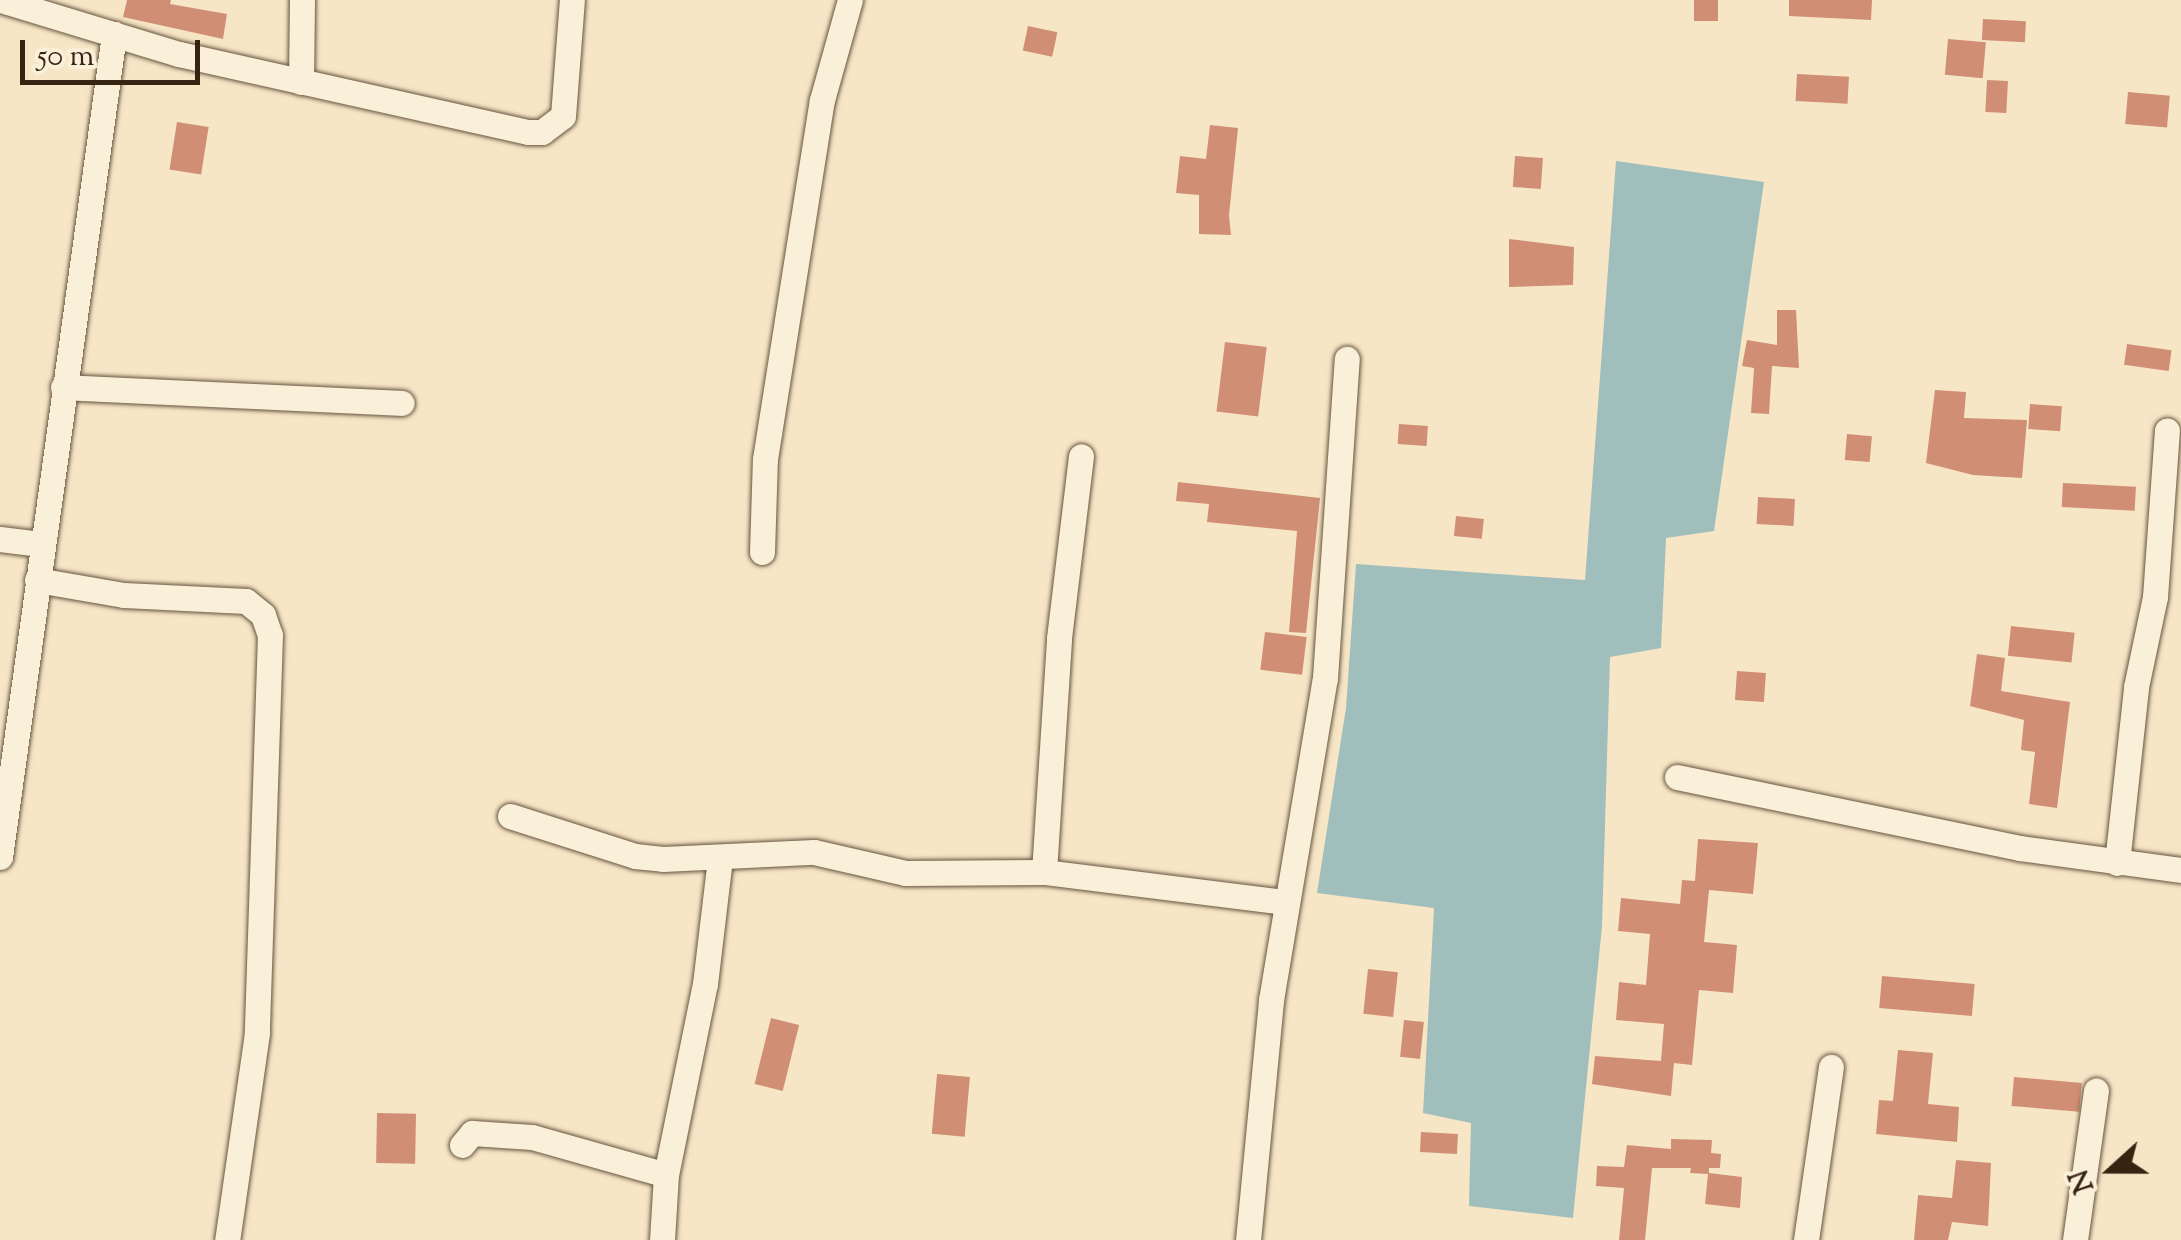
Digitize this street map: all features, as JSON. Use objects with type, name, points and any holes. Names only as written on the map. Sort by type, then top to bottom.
[{"type":"street","points":[[301,82],[302,0]]},
{"type":"street","points":[[18,2],[114,34],[301,82],[542,132],[564,116],[572,0]]},
{"type":"street","points":[[762,552],[766,460],[822,100],[850,0]]},
{"type":"street","points":[[0,857],[40,544],[114,34]]},
{"type":"street","points":[[1248,1240],[1270,1000],[1324,678],[1347,359]]},
{"type":"street","points":[[63,388],[402,403]]},
{"type":"street","points":[[2118,863],[2136,687],[2154,596],[2167,430]]},
{"type":"street","points":[[1044,872],[1059,638],[1081,456]]},
{"type":"street","points":[[0,539],[40,544]]},
{"type":"street","points":[[37,580],[124,595],[246,601],[262,616],[270,636],[257,1032],[227,1240]]},
{"type":"street","points":[[1677,777],[1844,815],[2118,863],[2181,870]]},
{"type":"street","points":[[510,816],[635,856],[720,858],[814,852],[906,873],[1044,872],[1286,902]]},
{"type":"street","points":[[662,1240],[666,1175],[705,984],[720,858]]},
{"type":"street","points":[[1806,1240],[1831,1067]]},
{"type":"street","points":[[2075,1240],[2096,1090]]},
{"type":"street","points":[[462,1146],[472,1133],[532,1137],[666,1175]]},
{"type":"water","points":[[1616,161],[1764,182],[1714,531],[1666,538],[1661,648],[1610,657],[1602,926],[1573,1218],[1469,1206],[1471,1123],[1423,1113],[1434,908],[1317,893],[1346,708],[1356,564],[1585,580]]},
{"type":"building","points":[[127,0],[171,0],[170,4],[227,14],[223,39],[123,17]]},
{"type":"building","points":[[1694,0],[1718,0],[1718,21],[1694,21]]},
{"type":"building","points":[[1789,0],[1872,0],[1871,20],[1789,16]]},
{"type":"building","points":[[1983,19],[2026,21],[2025,42],[1982,40]]},
{"type":"building","points":[[1028,26],[1057,32],[1052,57],[1023,50]]},
{"type":"building","points":[[1948,39],[1986,42],[1983,78],[1945,75]]},
{"type":"building","points":[[1797,74],[1849,77],[1848,104],[1796,101]]},
{"type":"building","points":[[1987,80],[2008,81],[2006,113],[1985,112]]},
{"type":"building","points":[[2128,92],[2170,96],[2167,128],[2125,124]]},
{"type":"building","points":[[177,122],[209,127],[201,174],[169,169]]},
{"type":"building","points":[[1210,125],[1238,128],[1229,215],[1231,235],[1199,234],[1199,195],[1176,193],[1180,156],[1206,159]]},
{"type":"building","points":[[1515,156],[1543,158],[1541,189],[1513,187]]},
{"type":"building","points":[[1509,239],[1574,247],[1573,285],[1509,287]]},
{"type":"building","points":[[1777,310],[1796,310],[1799,368],[1772,366],[1769,414],[1751,413],[1754,368],[1742,366],[1747,340],[1777,345]]},
{"type":"building","points":[[1225,342],[1267,347],[1258,417],[1216,411]]},
{"type":"building","points":[[2127,344],[2172,350],[2169,371],[2124,365]]},
{"type":"building","points":[[1935,390],[1966,392],[1964,418],[2027,420],[2022,478],[1973,475],[1926,463]]},
{"type":"building","points":[[2030,404],[2062,406],[2060,431],[2028,429]]},
{"type":"building","points":[[1399,424],[1428,426],[1427,446],[1398,444]]},
{"type":"building","points":[[1847,434],[1872,436],[1870,462],[1845,460]]},
{"type":"building","points":[[1178,482],[1320,498],[1306,633],[1289,632],[1297,531],[1207,522],[1209,504],[1176,501]]},
{"type":"building","points":[[2063,483],[2136,487],[2135,511],[2062,507]]},
{"type":"building","points":[[1758,497],[1795,499],[1794,526],[1757,524]]},
{"type":"building","points":[[1456,516],[1484,519],[1482,539],[1454,536]]},
{"type":"building","points":[[2011,626],[2075,633],[2072,663],[2008,656]]},
{"type":"building","points":[[1265,632],[1307,637],[1302,675],[1260,670]]},
{"type":"building","points":[[1977,654],[2005,658],[2001,691],[2070,702],[2057,808],[2029,804],[2035,752],[2021,750],[2024,720],[1970,706]]},
{"type":"building","points":[[1737,671],[1766,673],[1764,702],[1735,700]]},
{"type":"building","points":[[1698,839],[1758,843],[1753,894],[1709,890],[1704,942],[1737,945],[1733,993],[1699,990],[1692,1065],[1674,1063],[1671,1096],[1592,1084],[1595,1056],[1661,1061],[1664,1024],[1616,1020],[1619,982],[1646,985],[1650,934],[1618,931],[1621,898],[1680,904],[1682,880],[1695,881]]},
{"type":"building","points":[[1368,969],[1398,972],[1393,1017],[1363,1014]]},
{"type":"building","points":[[1882,976],[1975,984],[1972,1016],[1879,1008]]},
{"type":"building","points":[[771,1018],[799,1025],[783,1091],[755,1084]]},
{"type":"building","points":[[1404,1020],[1424,1022],[1420,1059],[1400,1057]]},
{"type":"building","points":[[1898,1050],[1933,1053],[1928,1104],[1959,1107],[1957,1142],[1876,1134],[1879,1100],[1893,1101]]},
{"type":"building","points":[[937,1074],[970,1077],[965,1137],[932,1134]]},
{"type":"building","points":[[2014,1077],[2082,1083],[2079,1112],[2011,1106]]},
{"type":"building","points":[[377,1113],[416,1114],[415,1164],[376,1163]]},
{"type":"building","points":[[1421,1132],[1458,1134],[1457,1154],[1420,1152]]},
{"type":"building","points":[[1671,1139],[1712,1140],[1711,1153],[1721,1154],[1720,1168],[1709,1168],[1709,1173],[1742,1177],[1740,1208],[1705,1204],[1708,1174],[1690,1173],[1691,1168],[1652,1168],[1645,1240],[1619,1240],[1624,1188],[1596,1186],[1597,1166],[1624,1167],[1627,1145],[1671,1149]]},
{"type":"building","points":[[1956,1160],[1991,1163],[1988,1226],[1952,1222],[1948,1240],[1914,1240],[1918,1195],[1952,1198]]}]
